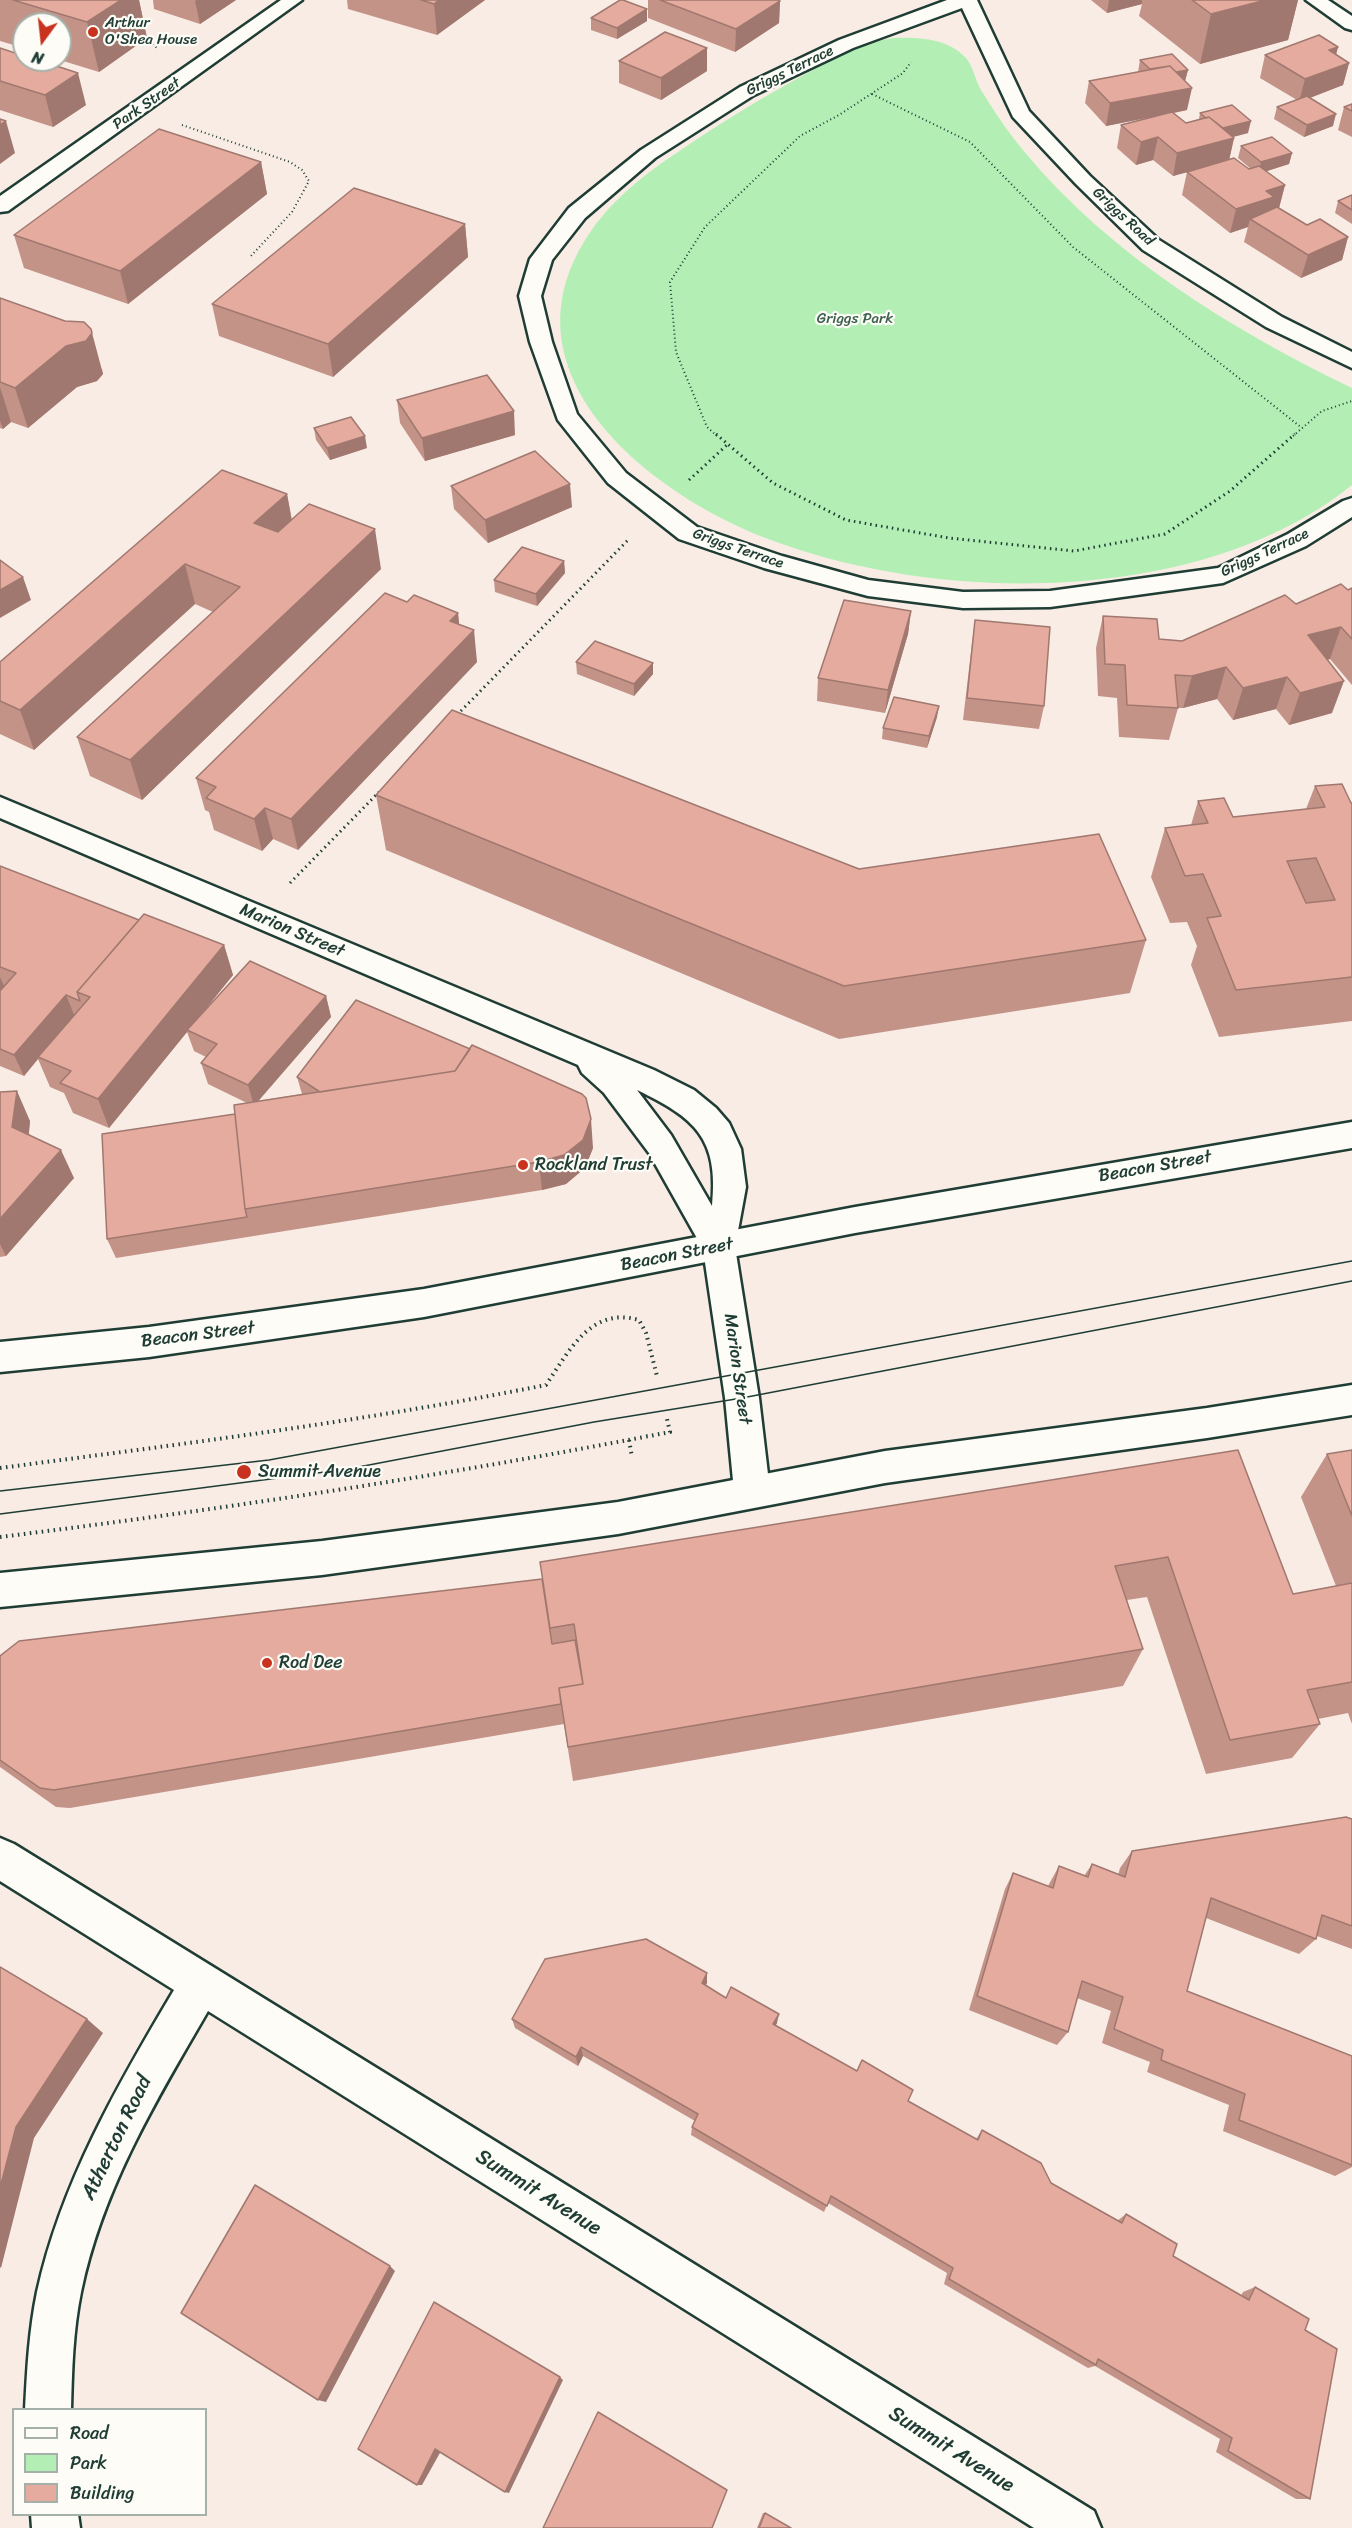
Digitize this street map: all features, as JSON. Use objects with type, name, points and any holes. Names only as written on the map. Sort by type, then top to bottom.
[{"type":"street","name":"Park Street","points":[[0,206],[293,0]]},
{"type":"street","name":"Griggs Road","points":[[967,0],[1020,113],[1083,180],[1151,245],[1274,322],[1352,361]]},
{"type":"street","name":"Griggs Terrace","points":[[967,0],[846,44],[747,91],[648,154],[577,213],[541,259],[530,296],[541,342],[566,415],[617,478],[688,533],[773,562],[868,588],[963,600],[1050,600],[1223,575],[1297,540],[1352,506]]},
{"type":"street","points":[[1315,0],[1352,24]]},
{"type":"street","name":"Marion Street","points":[[0,807],[584,1056],[643,1079],[689,1102],[715,1127],[728,1154],[732,1185],[729,1215],[719,1247]]},
{"type":"street","name":"Marion Street","points":[[584,1056],[615,1084],[644,1120],[719,1247],[742,1398],[752,1491]]},
{"type":"street","name":"Beacon Street","points":[[0,1357],[149,1342],[424,1303],[1088,1178],[1352,1135]]},
{"type":"street","points":[[0,1590],[322,1558],[618,1518],[885,1467],[1207,1423],[1352,1400]]},
{"type":"street","name":"Summit Avenue","points":[[0,1858],[1077,2528]]},
{"type":"street","name":"Atherton Road","points":[[48,2408],[47,2376],[61,2277],[89,2189],[128,2107],[201,1984]]},
{"type":"path","points":[[143,35],[159,51]]},
{"type":"path","points":[[916,56],[903,73],[800,136],[705,227],[670,282],[676,352],[707,427],[773,483],[846,520],[949,538],[1074,551],[1165,534],[1230,491],[1322,411],[1352,401]]},
{"type":"path","points":[[871,93],[970,142],[1073,247],[1252,386],[1302,428]]},
{"type":"path","points":[[180,124],[290,162],[302,170],[309,181],[306,192],[293,210],[250,257]]},
{"type":"path","points":[[452,720],[658,510],[728,444]]},
{"type":"path","points":[[283,890],[384,788]]},
{"type":"path","points":[[0,1468],[289,1430],[445,1405],[546,1385],[588,1329],[602,1320],[623,1316],[639,1320],[644,1327],[657,1376]]},
{"type":"path","points":[[0,1537],[325,1495],[670,1432],[667,1419]]},
{"type":"path","points":[[628,1440],[632,1457]]},
{"type":"green space","name":"Griggs Park","points":[[893,38],[941,42],[958,51],[968,60],[981,90],[1017,143],[1057,188],[1093,223],[1133,256],[1218,315],[1352,388],[1352,485],[1292,524],[1223,553],[1148,572],[1070,582],[991,583],[914,576],[839,561],[771,540],[725,520],[678,493],[635,460],[599,422],[573,379],[561,332],[566,283],[591,231],[609,208],[631,187],[712,129],[797,78],[834,59],[863,46]]},
{"type":"building","points":[[13,0],[121,0],[87,22],[72,18],[72,12],[53,12]]},
{"type":"building","points":[[421,0],[439,0],[434,4]]},
{"type":"building","points":[[620,0],[647,9],[617,28],[591,18]]},
{"type":"building","points":[[660,0],[778,0],[780,1],[736,29]]},
{"type":"building","points":[[1192,0],[1266,0],[1211,14]]},
{"type":"building","points":[[665,32],[707,48],[661,78],[619,61]]},
{"type":"building","points":[[1319,35],[1338,47],[1329,50],[1349,63],[1305,79],[1265,55]]},
{"type":"building","points":[[0,48],[12,52],[12,72],[72,71],[78,73],[45,95],[0,81]]},
{"type":"building","points":[[1172,54],[1188,70],[1176,72],[1170,66],[1150,69],[1140,60]]},
{"type":"building","points":[[1170,66],[1192,88],[1110,103],[1089,81]]},
{"type":"building","points":[[1307,96],[1336,114],[1307,125],[1277,107]]},
{"type":"building","points":[[1352,104],[1352,111],[1344,107]]},
{"type":"building","points":[[1232,105],[1251,121],[1223,128],[1200,113]]},
{"type":"building","points":[[1172,112],[1186,123],[1209,117],[1234,138],[1177,153],[1158,137],[1141,142],[1121,125]]},
{"type":"building","points":[[159,129],[261,162],[120,271],[14,235]]},
{"type":"building","points":[[1272,137],[1292,153],[1261,162],[1241,146]]},
{"type":"building","points":[[1234,158],[1249,169],[1259,166],[1285,185],[1266,191],[1274,197],[1236,209],[1187,172]]},
{"type":"building","points":[[354,188],[465,224],[328,344],[212,304]]},
{"type":"building","points":[[1352,195],[1352,210],[1338,201]]},
{"type":"building","points":[[1277,207],[1307,225],[1320,219],[1348,237],[1308,255],[1250,219]]},
{"type":"building","points":[[0,298],[65,321],[84,322],[92,333],[86,341],[66,346],[15,388],[0,382]]},
{"type":"building","points":[[487,375],[514,411],[422,438],[397,400]]},
{"type":"building","points":[[351,417],[365,436],[327,448],[314,428]]},
{"type":"building","points":[[535,451],[570,484],[485,520],[451,486]]},
{"type":"building","points":[[222,470],[287,494],[254,523],[278,532],[309,504],[375,529],[130,760],[77,737],[240,587],[185,564],[20,710],[0,701],[0,662]]},
{"type":"building","points":[[522,547],[564,561],[536,594],[494,580]]},
{"type":"building","points":[[0,560],[23,577],[0,590]]},
{"type":"building","points":[[1341,584],[1348,590],[1352,588],[1352,639],[1341,627],[1308,635],[1344,681],[1300,693],[1287,677],[1243,688],[1226,667],[1192,676],[1175,675],[1178,708],[1127,705],[1125,665],[1105,664],[1103,616],[1157,619],[1159,639],[1182,641],[1285,595],[1296,604]]},
{"type":"building","points":[[385,593],[407,602],[414,595],[458,613],[450,621],[474,630],[291,819],[265,808],[254,819],[206,798],[216,787],[196,778]]},
{"type":"building","points":[[844,600],[911,611],[888,690],[818,678]]},
{"type":"building","points":[[975,620],[1050,627],[1044,706],[967,698]]},
{"type":"building","points":[[595,641],[653,663],[634,684],[576,662]]},
{"type":"building","points":[[894,697],[939,706],[929,736],[883,728]]},
{"type":"building","points":[[452,710],[859,869],[1099,834],[1146,940],[844,986],[376,795]]},
{"type":"building","points":[[1342,784],[1352,803],[1352,977],[1236,990],[1207,918],[1221,916],[1203,874],[1185,876],[1165,828],[1208,823],[1198,801],[1224,798],[1233,817],[1325,807],[1315,786]],"holes":[[[1316,858],[1335,900],[1306,903],[1287,861]]]},
{"type":"building","points":[[0,866],[139,920],[77,992],[80,1001],[66,995],[14,1055],[0,1049],[0,991],[16,973],[0,967]]},
{"type":"building","points":[[144,914],[224,945],[98,1099],[60,1083],[71,1071],[38,1057],[90,997],[77,992]]},
{"type":"building","points":[[250,961],[326,996],[248,1085],[201,1063],[217,1044],[187,1030]]},
{"type":"building","points":[[356,1000],[470,1049],[455,1071],[320,1092],[297,1077]]},
{"type":"building","points":[[472,1045],[582,1094],[586,1098],[591,1119],[583,1140],[564,1155],[539,1162],[245,1209],[234,1105],[455,1071]]},
{"type":"building","points":[[17,1091],[12,1127],[61,1150],[0,1219],[0,1092]]},
{"type":"building","points":[[235,1114],[247,1217],[107,1239],[102,1134]]},
{"type":"building","points":[[1238,1450],[1293,1594],[1352,1583],[1352,1682],[1307,1690],[1320,1724],[1230,1740],[1168,1557],[1115,1566],[1143,1649],[568,1747],[559,1688],[583,1684],[574,1624],[550,1628],[540,1562]]},
{"type":"building","points":[[1352,1450],[1352,1516],[1327,1454]]},
{"type":"building","points":[[542,1579],[552,1644],[575,1640],[583,1684],[559,1688],[561,1704],[54,1790],[40,1788],[0,1760],[0,1656],[19,1641]]},
{"type":"building","points":[[1346,1817],[1352,1819],[1352,1926],[1322,1915],[1316,1939],[1211,1898],[1187,1991],[1352,2056],[1352,2165],[1239,2120],[1245,2094],[1161,2060],[1163,2050],[1114,2029],[1123,1997],[1082,1981],[1068,2032],[977,1996],[1013,1873],[1053,1888],[1059,1866],[1088,1877],[1092,1864],[1125,1877],[1132,1851]]},
{"type":"building","points":[[646,1939],[707,1973],[702,1983],[726,1998],[731,1987],[779,2014],[773,2024],[857,2071],[862,2060],[913,2090],[908,2101],[978,2140],[982,2130],[1041,2163],[1051,2183],[1122,2223],[1126,2214],[1177,2244],[1173,2256],[1249,2300],[1255,2287],[1309,2319],[1305,2330],[1337,2349],[1310,2499],[1228,2451],[1232,2438],[1098,2359],[1096,2365],[949,2279],[953,2268],[831,2196],[827,2206],[692,2127],[698,2114],[581,2047],[576,2057],[512,2019],[545,1959]]},
{"type":"building","points":[[0,1967],[87,2019],[16,2127],[0,2188]]},
{"type":"building","points":[[255,2185],[390,2266],[318,2400],[181,2313]]},
{"type":"building","points":[[434,2302],[560,2377],[505,2492],[435,2449],[417,2485],[358,2449]]},
{"type":"building","points":[[598,2412],[727,2490],[712,2528],[543,2528]]},
{"type":"building","points":[[765,2513],[791,2528],[759,2528]]},
{"type":"tram line","points":[[0,1491],[269,1460],[1352,1261]]},
{"type":"tram line","points":[[0,1514],[348,1469],[594,1422],[742,1398],[1352,1281]]},
{"type":"place","name":"Arthur O'Shea House","points":[[93,32]]},
{"type":"place","name":"Rockland Trust","points":[[523,1165]]},
{"type":"place","name":"Summit Avenue","points":[[244,1472]]},
{"type":"place","name":"Rod Dee","points":[[267,1663]]}]
